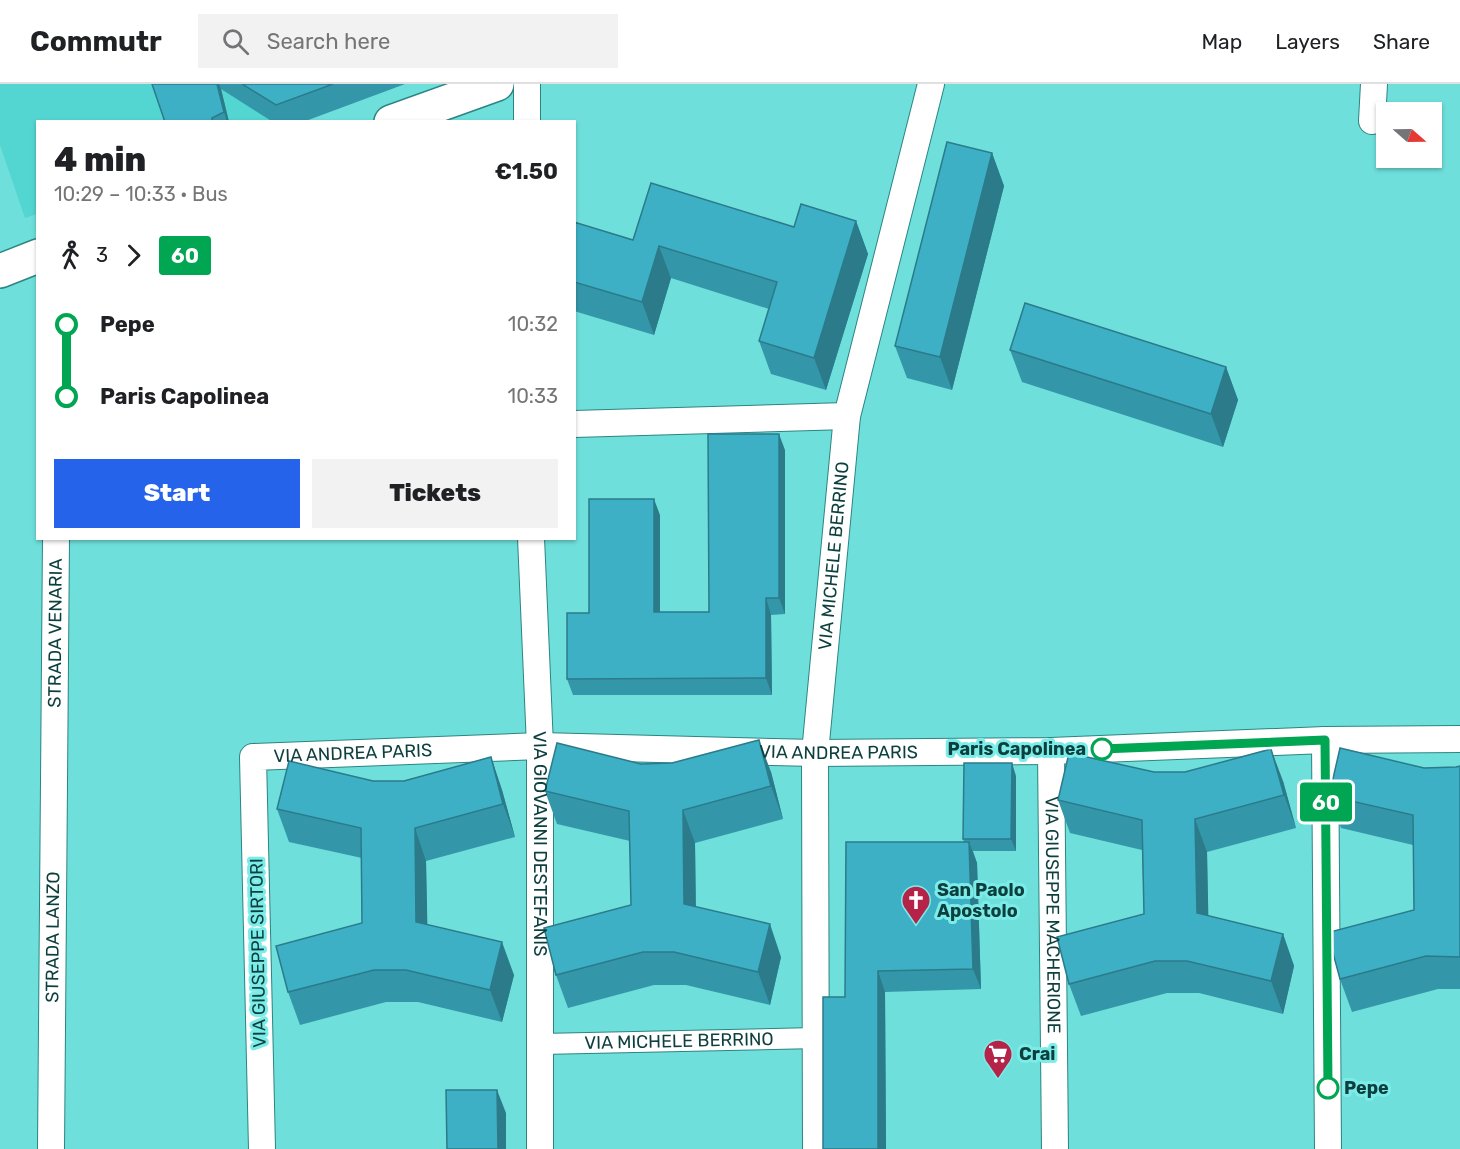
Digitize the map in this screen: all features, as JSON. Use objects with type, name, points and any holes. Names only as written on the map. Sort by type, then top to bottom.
[{"type":"street","points":[[397,120],[497,84]]},
{"type":"street","points":[[527,84],[527,120]]},
{"type":"street","name":"VIA MICHELE BERRINO","points":[[816,1149],[815,753],[847,416],[931,84]]},
{"type":"street","points":[[1372,121],[1374,84]]},
{"type":"street","points":[[0,271],[36,257]]},
{"type":"street","points":[[576,424],[847,416]]},
{"type":"street","name":"STRADA VENARIA","points":[[55,727],[56,540]]},
{"type":"street","name":"VIA GIOVANNI DESTEFANIS","points":[[531,540],[540,747],[540,1149]]},
{"type":"street","name":"STRADA LANZO","points":[[51,1149],[55,727]]},
{"type":"street","name":"VIA ANDREA PARIS","points":[[253,757],[540,747],[815,753],[1051,751],[1325,740],[1460,739]]},
{"type":"street","points":[[1325,740],[1328,1149]]},
{"type":"street","name":"VIA GIUSEPPE MACHERIONE","points":[[1051,751],[1055,1149]]},
{"type":"street","name":"VIA GIUSEPPE SIRTORI","points":[[253,757],[262,1149]]},
{"type":"street","name":"VIA MICHELE BERRINO","points":[[541,1044],[817,1038]]},
{"type":"shaded area","points":[[0,84],[405,84],[306,120],[36,120],[36,214],[25,218],[0,145]]},
{"type":"building","points":[[152,84],[217,84],[224,112],[212,120],[164,120]]},
{"type":"building","points":[[242,84],[333,84],[276,105]]},
{"type":"building","points":[[947,142],[992,153],[940,357],[895,346]]},
{"type":"building","points":[[651,183],[794,227],[801,204],[856,221],[814,358],[759,341],[777,282],[659,246],[642,302],[576,283],[576,223],[633,240]]},
{"type":"building","points":[[1025,303],[1226,367],[1211,414],[1010,350]]},
{"type":"building","points":[[708,434],[779,434],[779,598],[766,598],[766,678],[567,679],[567,613],[589,613],[589,499],[654,499],[654,612],[709,612]]},
{"type":"building","points":[[759,740],[771,786],[683,810],[684,904],[770,924],[758,972],[674,952],[643,952],[556,975],[544,928],[631,905],[629,811],[545,791],[557,743],[641,764],[672,763]]},
{"type":"building","points":[[1340,748],[1424,768],[1460,766],[1460,957],[1426,956],[1340,979],[1330,942],[1330,932],[1414,910],[1413,815],[1329,796]]},
{"type":"building","points":[[1271,749],[1284,795],[1195,819],[1197,913],[1283,934],[1271,981],[1187,961],[1155,961],[1069,984],[1057,937],[1144,914],[1142,820],[1058,800],[1069,753],[1154,772],[1185,772]]},
{"type":"building","points":[[491,757],[503,804],[415,828],[416,922],[502,942],[490,990],[406,970],[374,970],[288,992],[276,946],[362,923],[361,828],[277,809],[289,761],[373,781],[404,781]]},
{"type":"building","points":[[964,763],[1012,763],[1011,839],[963,839]]},
{"type":"building","points":[[846,842],[969,842],[973,969],[878,971],[878,1149],[823,1149],[823,997],[845,997]]},
{"type":"building","points":[[446,1090],[497,1090],[498,1149],[447,1149]]},
{"type":"bus line","name":"60","points":[[1102,749],[1325,740],[1328,1088]]},
{"type":"place","name":"Paris Capolinea","points":[[1102,749]]},
{"type":"place","name":"San Paolo Apostolo","points":[[916,926]]},
{"type":"place","name":"Crai","points":[[998,1080]]},
{"type":"place","name":"Pepe","points":[[1328,1088]]}]
